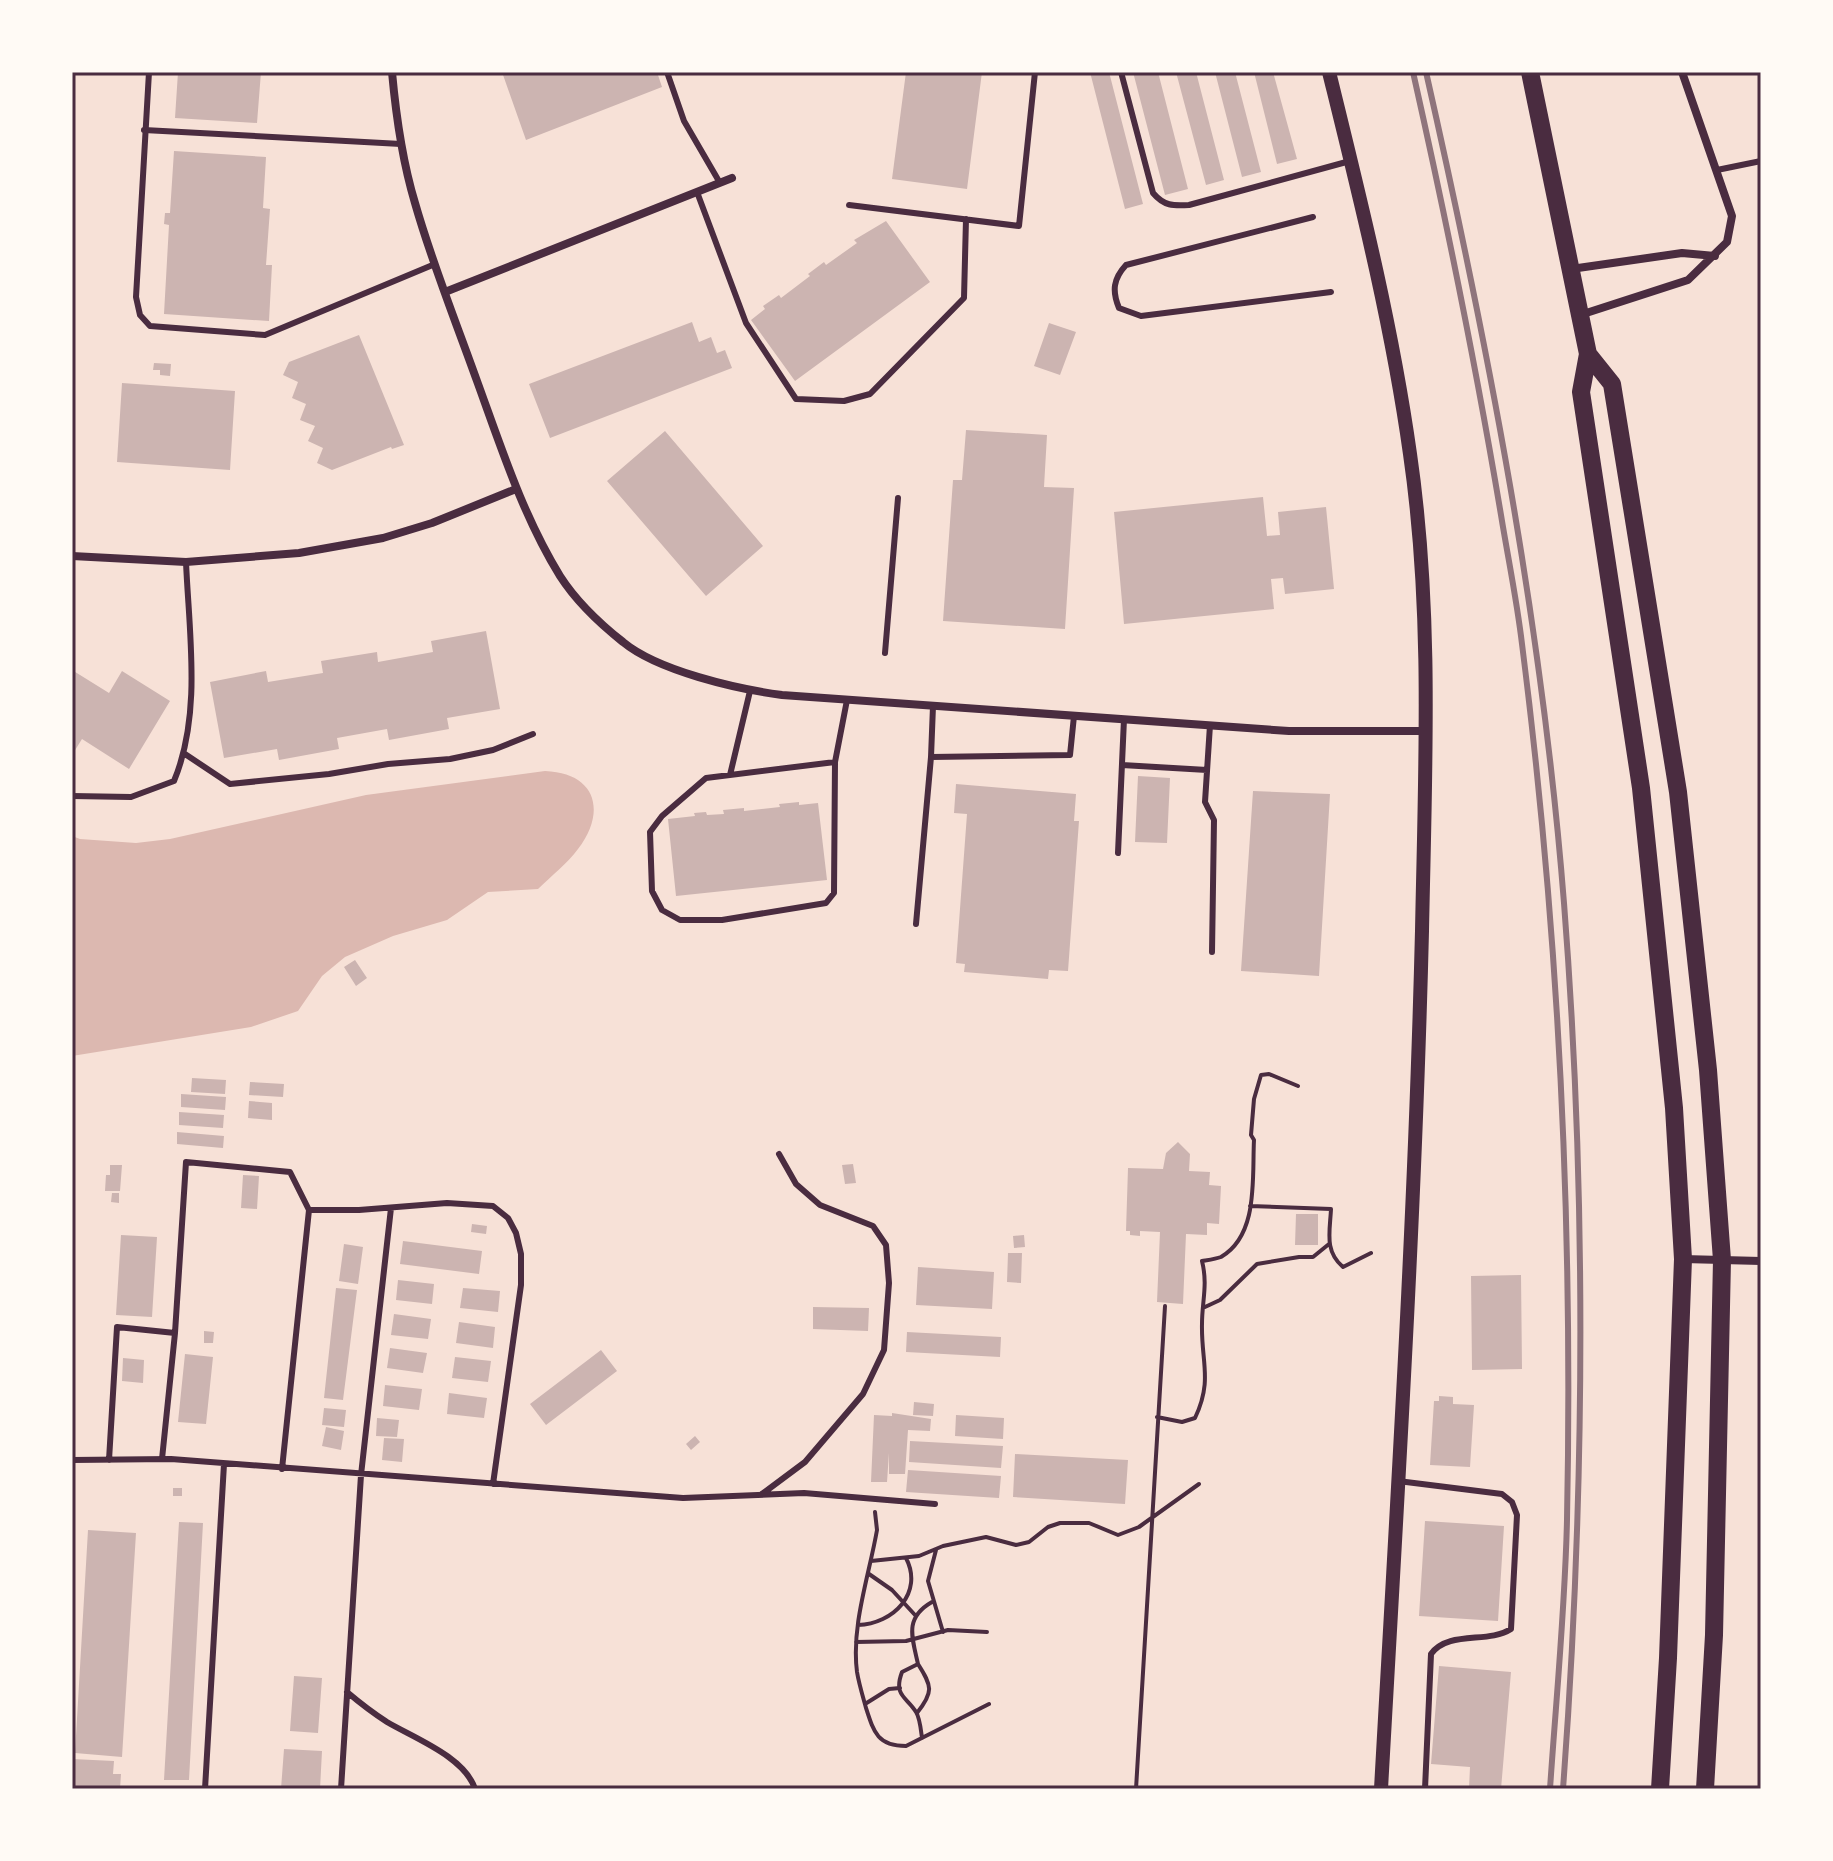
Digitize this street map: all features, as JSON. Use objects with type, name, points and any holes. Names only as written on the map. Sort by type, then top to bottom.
[{"type":"main road","points":[[1530,72],[1588,354],[1581,392],[1641,788],[1674,1108],[1683,1259],[1660,1789]]},
{"type":"main road","points":[[1588,354],[1612,384],[1678,792],[1708,1070],[1722,1260],[1714,1635],[1705,1789]]},
{"type":"street","points":[[392,72],[401,144],[414,202],[516,489],[560,577],[602,624],[626,645],[652,660],[750,691],[1289,731],[1425,731]]},
{"type":"street","points":[[1329,72],[1384,303],[1411,456],[1425,605],[1420,1004],[1381,1789]]},
{"type":"street","points":[[1580,315],[1688,280],[1727,242],[1732,216],[1682,72]]},
{"type":"street","points":[[445,292],[732,178]]},
{"type":"street","points":[[1571,269],[1682,253],[1715,256]]},
{"type":"street","points":[[72,556],[186,562],[299,553],[383,538],[432,523],[516,489]]},
{"type":"street","points":[[1683,1259],[1761,1261]]},
{"type":"lane","points":[[149,72],[136,297],[140,315],[150,326],[265,335],[435,264]]},
{"type":"lane","points":[[667,72],[684,121],[720,183]]},
{"type":"lane","points":[[849,205],[1019,226],[1035,72]]},
{"type":"lane","points":[[1121,72],[1153,193],[1171,206],[1202,202],[1350,161]]},
{"type":"lane","points":[[144,130],[401,144]]},
{"type":"lane","points":[[1717,170],[1761,161]]},
{"type":"lane","points":[[697,192],[746,323],[796,399],[844,401],[870,394],[964,298],[966,219]]},
{"type":"lane","points":[[1313,217],[1126,265],[1117,274],[1113,292],[1119,308],[1141,316],[1331,292]]},
{"type":"lane","points":[[885,653],[898,498]]},
{"type":"lane","points":[[72,796],[131,797],[174,781],[185,754],[191,689],[186,562]]},
{"type":"lane","points":[[730,775],[750,691]]},
{"type":"lane","points":[[835,762],[706,778],[662,816],[650,832],[652,891],[662,910],[680,920],[722,920],[826,903],[834,893],[835,762],[847,700]]},
{"type":"lane","points":[[916,924],[933,706]]},
{"type":"lane","points":[[931,757],[1070,755],[1074,716]]},
{"type":"lane","points":[[1118,853],[1124,719]]},
{"type":"lane","points":[[1210,725],[1205,802],[1214,820],[1212,952]]},
{"type":"lane","points":[[185,754],[230,784],[450,759],[493,750],[533,734]]},
{"type":"lane","points":[[1122,765],[1207,770]]},
{"type":"lane","points":[[762,1494],[805,1462],[863,1394],[884,1350],[889,1283],[886,1245],[873,1226],[820,1205],[796,1184],[779,1154]]},
{"type":"lane","points":[[162,1459],[175,1333],[186,1162],[290,1172],[309,1210],[282,1469]]},
{"type":"lane","points":[[309,1210],[447,1203],[493,1206],[508,1218],[516,1233],[521,1254],[521,1285],[493,1484]]},
{"type":"lane","points":[[341,1789],[361,1475],[391,1208]]},
{"type":"lane","points":[[109,1460],[117,1327],[175,1333]]},
{"type":"lane","points":[[72,1460],[162,1459],[683,1498],[762,1494],[848,1495],[935,1504]]},
{"type":"lane","points":[[205,1789],[224,1464]]},
{"type":"lane","points":[[1398,1481],[1502,1494],[1512,1502],[1517,1515],[1511,1629],[1504,1634],[1450,1641],[1431,1654],[1425,1789]]},
{"type":"lane","points":[[347,1692],[369,1710],[432,1746],[461,1767],[475,1789]]},
{"type":"path","points":[[1157,1417],[1182,1422],[1195,1418],[1205,1397],[1202,1323],[1206,1277],[1202,1261],[1220,1257],[1248,1224],[1254,1099],[1261,1075],[1269,1074],[1298,1086]]},
{"type":"path","points":[[1250,1206],[1331,1209],[1329,1244],[1334,1259],[1343,1267],[1371,1253]]},
{"type":"path","points":[[1205,1307],[1220,1300],[1257,1264],[1313,1257],[1329,1244]]},
{"type":"path","points":[[1136,1789],[1165,1306]]},
{"type":"path","points":[[871,1561],[906,1558],[986,1537],[1016,1545],[1029,1542],[1048,1527],[1073,1522],[1089,1523],[1118,1535],[1139,1527],[1199,1484]]},
{"type":"path","points":[[875,1510],[877,1530],[856,1642],[857,1672],[878,1737],[886,1744],[906,1746],[989,1704]]},
{"type":"path","points":[[936,1549],[928,1581],[943,1632]]},
{"type":"path","points":[[858,1625],[884,1620],[904,1604],[909,1597],[912,1576],[906,1558]]},
{"type":"path","points":[[869,1574],[892,1590],[915,1615]]},
{"type":"path","points":[[917,1713],[930,1697],[931,1690],[918,1664],[913,1639],[915,1615],[932,1602]]},
{"type":"path","points":[[856,1642],[913,1639],[943,1632],[987,1632]]},
{"type":"path","points":[[918,1664],[902,1672],[900,1688],[903,1699],[917,1713],[922,1738]]},
{"type":"path","points":[[865,1704],[889,1689],[900,1688]]},
{"type":"shaded area","points":[[545,771],[576,779],[592,796],[594,808],[587,835],[578,849],[538,889],[488,892],[447,920],[393,936],[345,957],[322,976],[298,1011],[251,1027],[72,1056],[72,836],[136,843],[170,839],[366,795]]},
{"type":"building","points":[[178,72],[261,72],[257,123],[175,118]]},
{"type":"building","points":[[502,72],[657,72],[662,87],[526,140]]},
{"type":"building","points":[[906,72],[982,72],[967,189],[892,179]]},
{"type":"building","points":[[1090,72],[1109,72],[1143,204],[1125,209]]},
{"type":"building","points":[[1133,72],[1158,72],[1188,189],[1165,195]]},
{"type":"building","points":[[1176,72],[1196,72],[1224,180],[1206,185]]},
{"type":"building","points":[[1215,72],[1235,72],[1261,172],[1242,177]]},
{"type":"building","points":[[1254,72],[1273,72],[1297,159],[1277,164]]},
{"type":"building","points":[[174,151],[266,157],[263,208],[270,209],[266,265],[272,265],[269,321],[164,314],[169,225],[164,224],[165,213],[170,213]]},
{"type":"building","points":[[886,221],[930,282],[795,381],[751,320],[765,309],[763,306],[779,295],[781,298],[824,262],[826,265],[857,243],[854,240]]},
{"type":"building","points":[[692,322],[699,342],[711,337],[717,353],[725,350],[732,368],[550,438],[529,384]]},
{"type":"building","points":[[1049,323],[1076,332],[1060,375],[1034,366]]},
{"type":"building","points":[[359,335],[404,445],[332,470],[317,463],[323,448],[308,441],[315,426],[300,420],[306,404],[292,398],[298,382],[283,375],[289,362]]},
{"type":"building","points":[[154,363],[171,364],[170,376],[153,370]]},
{"type":"building","points":[[122,383],[235,391],[230,470],[117,462]]},
{"type":"building","points":[[966,430],[1047,435],[1044,487],[1074,488],[1065,629],[943,621],[953,480],[962,480]]},
{"type":"building","points":[[665,431],[763,546],[706,596],[607,481]]},
{"type":"building","points":[[1263,497],[1267,536],[1280,535],[1278,512],[1326,507],[1334,589],[1285,594],[1283,578],[1271,579],[1274,609],[1124,624],[1114,512]]},
{"type":"building","points":[[486,631],[500,709],[447,718],[449,729],[389,740],[387,729],[337,738],[339,749],[279,760],[277,749],[224,758],[210,682],[266,671],[268,682],[323,673],[321,661],[377,652],[378,662],[433,652],[431,641]]},
{"type":"building","points":[[72,670],[109,693],[122,671],[170,701],[129,769],[82,739],[72,755]]},
{"type":"building","points":[[1138,776],[1170,778],[1167,843],[1135,842]]},
{"type":"building","points":[[956,784],[1076,794],[1074,821],[1079,821],[1068,971],[1049,970],[1048,979],[964,972],[965,964],[956,963],[967,814],[954,813]]},
{"type":"building","points":[[1253,791],[1330,794],[1319,976],[1241,971]]},
{"type":"building","points":[[799,802],[799,805],[818,803],[827,880],[676,896],[668,819],[695,816],[694,813],[724,814],[723,810],[744,808],[744,811]]},
{"type":"building","points":[[355,960],[367,978],[356,986],[344,967]]},
{"type":"building","points":[[192,1078],[226,1080],[225,1094],[191,1092]]},
{"type":"building","points":[[250,1082],[284,1084],[283,1097],[249,1095]]},
{"type":"building","points":[[181,1094],[226,1097],[225,1110],[181,1107]]},
{"type":"building","points":[[249,1101],[272,1103],[272,1120],[248,1118]]},
{"type":"building","points":[[179,1112],[224,1115],[223,1128],[179,1125]]},
{"type":"building","points":[[177,1132],[224,1136],[223,1148],[177,1144]]},
{"type":"building","points":[[1178,1142],[1190,1154],[1189,1171],[1210,1172],[1209,1185],[1221,1186],[1219,1224],[1207,1223],[1207,1235],[1186,1234],[1183,1304],[1157,1302],[1160,1232],[1140,1231],[1140,1236],[1130,1235],[1130,1231],[1126,1231],[1128,1168],[1163,1169],[1166,1153]]},
{"type":"building","points":[[853,1164],[856,1183],[845,1184],[842,1165]]},
{"type":"building","points":[[110,1165],[122,1165],[120,1191],[105,1191]]},
{"type":"building","points":[[243,1175],[259,1176],[257,1209],[241,1208]]},
{"type":"building","points":[[112,1193],[119,1193],[119,1203],[111,1202]]},
{"type":"building","points":[[1296,1214],[1318,1214],[1318,1245],[1295,1245]]},
{"type":"building","points":[[472,1224],[487,1226],[486,1234],[471,1232]]},
{"type":"building","points":[[121,1235],[157,1237],[152,1317],[116,1315]]},
{"type":"building","points":[[1024,1235],[1025,1247],[1014,1248],[1013,1236]]},
{"type":"building","points":[[403,1241],[482,1251],[479,1274],[400,1264]]},
{"type":"building","points":[[344,1244],[363,1247],[358,1284],[339,1281]]},
{"type":"building","points":[[1008,1253],[1022,1253],[1021,1283],[1007,1282]]},
{"type":"building","points":[[918,1267],[994,1272],[992,1309],[916,1305]]},
{"type":"building","points":[[1521,1275],[1522,1369],[1472,1370],[1471,1276]]},
{"type":"building","points":[[398,1280],[434,1284],[432,1304],[396,1300]]},
{"type":"building","points":[[336,1288],[357,1290],[343,1400],[324,1398]]},
{"type":"building","points":[[463,1288],[500,1291],[498,1312],[460,1308]]},
{"type":"building","points":[[813,1307],[869,1308],[868,1331],[813,1329]]},
{"type":"building","points":[[394,1314],[431,1319],[428,1339],[391,1335]]},
{"type":"building","points":[[459,1322],[495,1327],[493,1348],[456,1343]]},
{"type":"building","points":[[204,1331],[214,1332],[213,1343],[204,1343]]},
{"type":"building","points":[[907,1332],[1001,1337],[1000,1357],[906,1352]]},
{"type":"building","points":[[390,1348],[427,1353],[423,1373],[387,1368]]},
{"type":"building","points":[[601,1350],[617,1371],[546,1425],[530,1404]]},
{"type":"building","points":[[185,1354],[213,1357],[206,1424],[178,1422]]},
{"type":"building","points":[[455,1357],[491,1361],[488,1382],[452,1378]]},
{"type":"building","points":[[123,1358],[144,1360],[143,1383],[122,1381]]},
{"type":"building","points":[[385,1385],[422,1389],[419,1410],[383,1406]]},
{"type":"building","points":[[449,1393],[487,1398],[484,1418],[447,1414]]},
{"type":"building","points":[[1439,1396],[1453,1397],[1453,1404],[1474,1405],[1470,1467],[1430,1465],[1434,1401],[1439,1401]]},
{"type":"building","points":[[914,1402],[934,1404],[933,1416],[913,1415]]},
{"type":"building","points":[[324,1408],[346,1410],[344,1427],[322,1425]]},
{"type":"building","points":[[892,1413],[931,1419],[930,1431],[908,1430],[905,1474],[889,1474],[889,1453],[887,1482],[871,1482],[874,1415],[892,1416]]},
{"type":"building","points":[[956,1415],[1004,1418],[1003,1439],[955,1436]]},
{"type":"building","points":[[377,1418],[399,1420],[397,1437],[376,1436]]},
{"type":"building","points":[[326,1427],[344,1431],[341,1450],[322,1446]]},
{"type":"building","points":[[695,1436],[700,1442],[691,1450],[686,1444]]},
{"type":"building","points":[[384,1438],[404,1439],[402,1462],[382,1460]]},
{"type":"building","points":[[910,1441],[1003,1446],[1001,1468],[909,1462]]},
{"type":"building","points":[[1015,1454],[1128,1460],[1125,1504],[1013,1497]]},
{"type":"building","points":[[908,1470],[1001,1476],[999,1498],[906,1492]]},
{"type":"building","points":[[173,1488],[182,1488],[182,1496],[173,1496]]},
{"type":"building","points":[[1425,1521],[1504,1526],[1498,1621],[1419,1616]]},
{"type":"building","points":[[179,1522],[203,1523],[189,1780],[164,1780]]},
{"type":"building","points":[[88,1530],[136,1533],[122,1757],[75,1753]]},
{"type":"building","points":[[1439,1666],[1511,1672],[1501,1789],[1469,1789],[1470,1767],[1431,1764]]},
{"type":"building","points":[[294,1676],[322,1678],[318,1733],[290,1731]]},
{"type":"building","points":[[284,1749],[322,1751],[320,1789],[281,1789]]},
{"type":"building","points":[[72,1759],[114,1761],[113,1774],[121,1774],[120,1789],[72,1789]]},
{"type":"railway","points":[[1413,72],[1471,348],[1515,596],[1535,753],[1554,972],[1565,1191],[1568,1410],[1564,1587],[1550,1789]]},
{"type":"railway","points":[[1426,72],[1471,278],[1510,485],[1542,694],[1564,903],[1577,1124],[1580,1346],[1576,1568],[1563,1789]]}]
